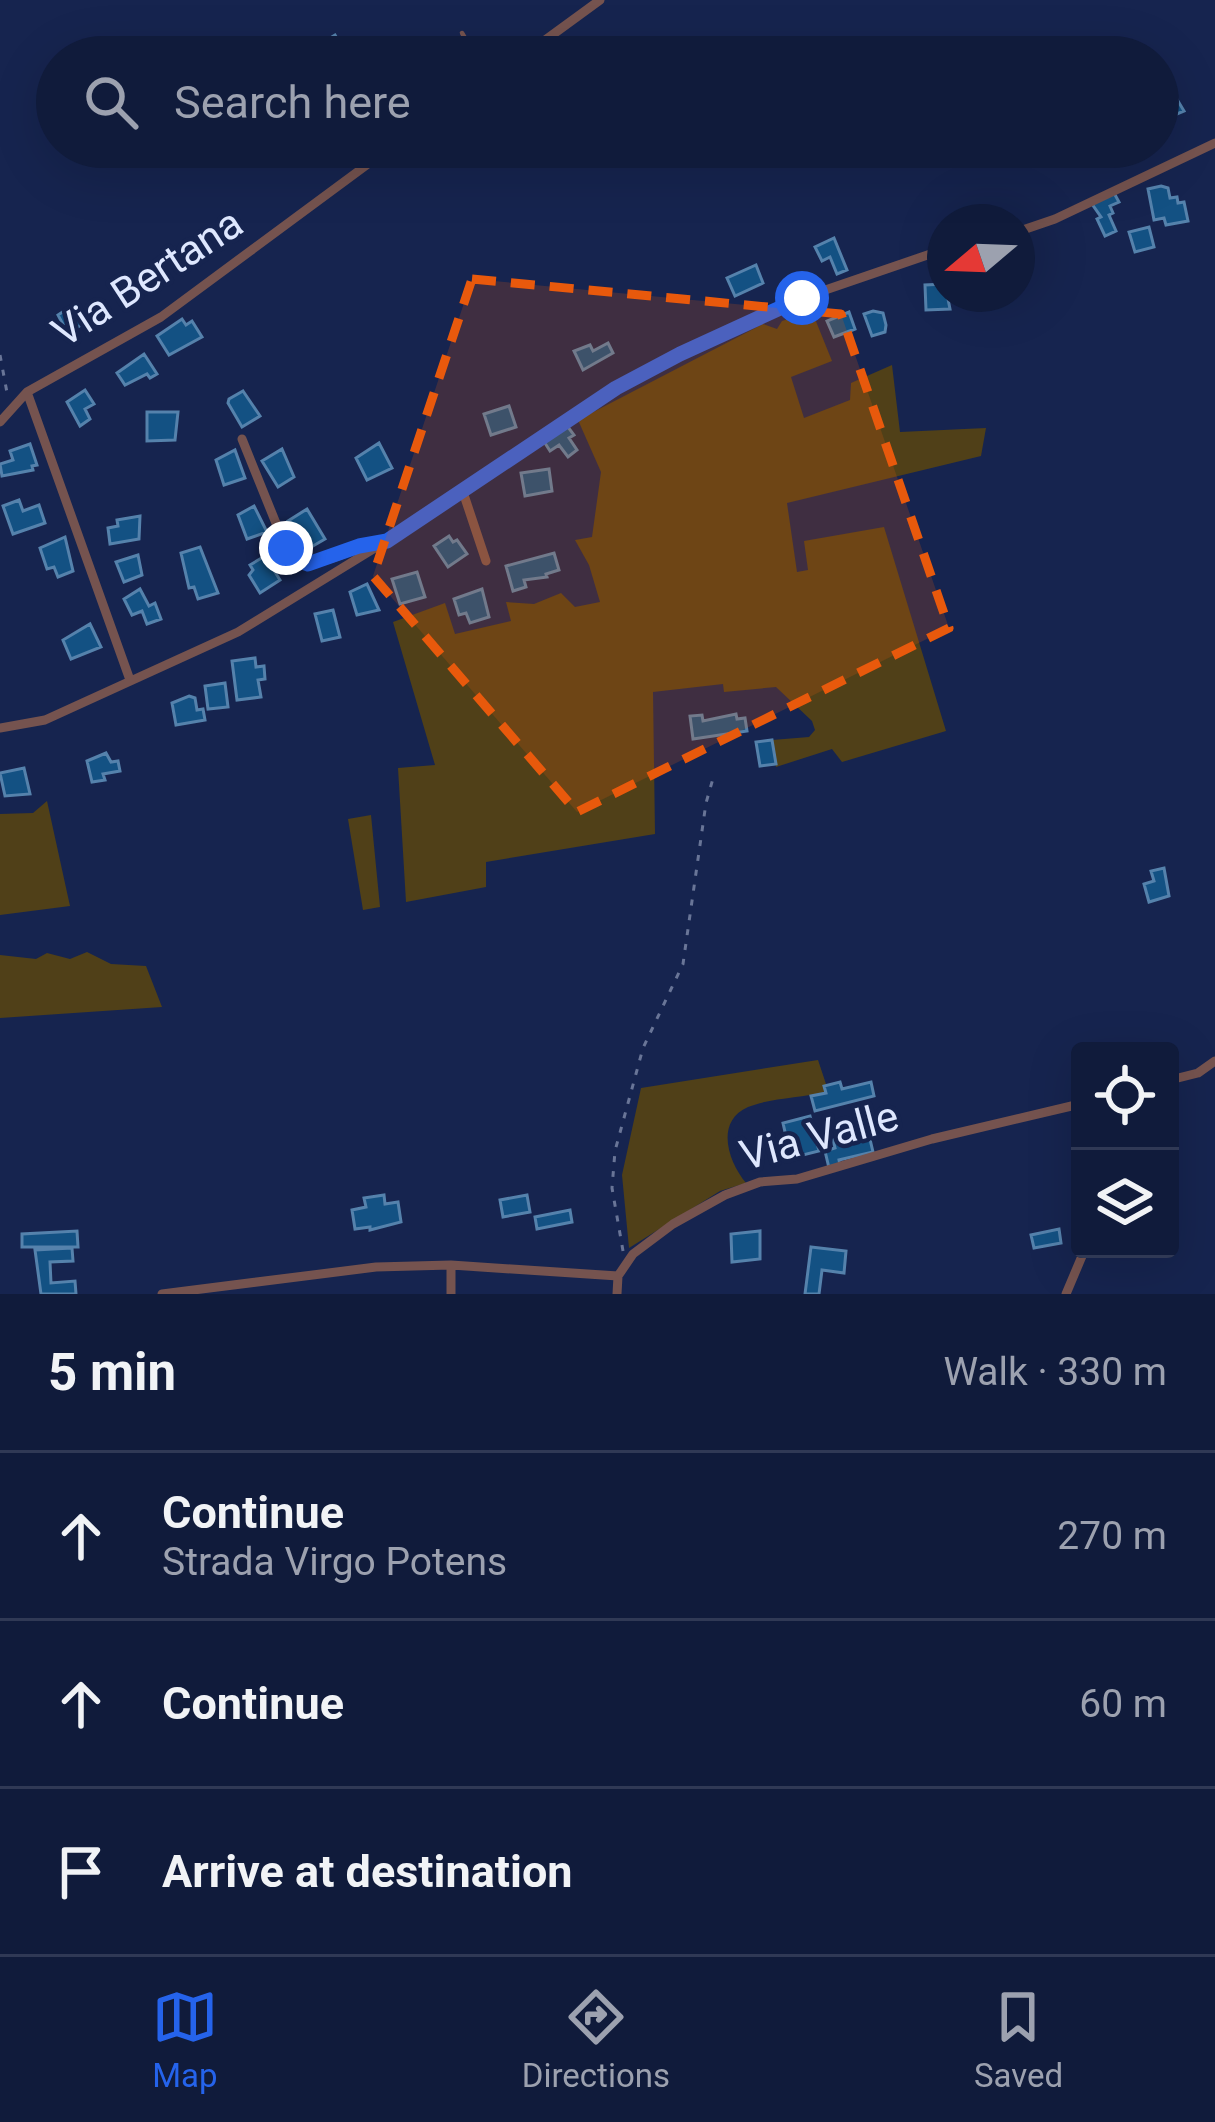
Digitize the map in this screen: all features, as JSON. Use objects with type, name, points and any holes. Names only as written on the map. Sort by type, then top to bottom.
[{"type":"street","points":[[551,36],[600,0]]},
{"type":"street","points":[[1179,160],[1215,143]]},
{"type":"street","name":"Via Bertana","points":[[0,422],[27,392],[160,317],[361,168]]},
{"type":"street","points":[[1035,226],[1162,168]]},
{"type":"street","points":[[0,728],[45,720],[238,632],[463,492],[616,388],[680,354],[802,298],[927,255]]},
{"type":"street","points":[[27,392],[130,680]]},
{"type":"street","points":[[242,439],[286,548],[299,562],[315,563],[387,541]]},
{"type":"street","points":[[463,492],[486,561]]},
{"type":"street","points":[[1179,1078],[1215,1065]]},
{"type":"street","name":"Via Valle","points":[[618,1276],[633,1254],[673,1224],[725,1195],[760,1182],[796,1179],[932,1139],[1071,1106]]},
{"type":"street","points":[[1066,1294],[1081,1258]]},
{"type":"street","points":[[451,1265],[451,1294]]},
{"type":"street","points":[[162,1294],[376,1267],[451,1265],[618,1276],[617,1294]]},
{"type":"path","points":[[0,355],[8,412]]},
{"type":"path","points":[[618,1276],[623,1256],[612,1188],[615,1151],[643,1048],[683,964],[706,803],[715,775]]},
{"type":"highlighted area","points":[[472,279],[841,314],[949,628],[577,812],[373,576]]},
{"type":"shaded area","points":[[813,314],[832,361],[791,377],[804,418],[850,400],[851,383],[892,365],[900,432],[986,428],[981,456],[787,503],[797,572],[808,570],[804,541],[884,527],[946,731],[842,762],[832,749],[776,767],[772,740],[809,737],[815,730],[812,721],[776,687],[724,692],[723,684],[653,692],[655,834],[486,862],[486,887],[406,902],[398,768],[435,765],[393,622],[445,603],[455,634],[511,621],[506,602],[534,604],[561,593],[575,607],[600,602],[589,565],[575,540],[592,537],[601,472],[578,420],[763,324],[777,329],[782,321]]},
{"type":"shaded area","points":[[47,801],[70,906],[0,915],[0,814],[33,813]]},
{"type":"shaded area","points":[[371,815],[380,907],[363,910],[348,819]]},
{"type":"shaded area","points":[[87,952],[111,964],[146,966],[162,1007],[0,1018],[0,955],[36,959],[47,953],[70,959]]},
{"type":"shaded area","points":[[818,1060],[825,1092],[757,1104],[731,1122],[730,1154],[746,1183],[720,1191],[629,1248],[622,1175],[641,1088]]},
{"type":"building","points":[[1168,188],[1170,198],[1184,202],[1188,221],[1166,225],[1164,218],[1154,220],[1148,189]]},
{"type":"building","points":[[1114,193],[1119,202],[1110,206],[1113,213],[1109,215],[1116,231],[1105,236],[1092,204]]},
{"type":"building","points":[[1149,227],[1154,247],[1135,252],[1129,232]]},
{"type":"building","points":[[834,238],[847,270],[837,274],[830,257],[822,261],[815,247]]},
{"type":"building","points":[[756,265],[763,283],[735,296],[727,278]]},
{"type":"building","points":[[76,303],[88,320],[68,334],[58,315]]},
{"type":"building","points":[[849,312],[855,329],[834,337],[827,321]]},
{"type":"building","points":[[883,313],[886,325],[885,332],[872,336],[864,314]]},
{"type":"building","points":[[182,319],[186,325],[192,321],[202,337],[169,355],[157,336]]},
{"type":"building","points":[[608,343],[613,353],[583,370],[574,351],[590,345],[593,351]]},
{"type":"building","points":[[144,354],[157,374],[125,385],[117,373]]},
{"type":"building","points":[[85,390],[94,404],[85,409],[90,419],[80,426],[67,402]]},
{"type":"building","points":[[243,391],[260,416],[242,427],[228,403]]},
{"type":"building","points":[[509,406],[516,427],[491,435],[484,414]]},
{"type":"building","points":[[147,412],[178,412],[175,440],[147,441]]},
{"type":"building","points":[[562,427],[574,435],[569,438],[577,450],[568,457],[559,445],[550,451],[543,440]]},
{"type":"building","points":[[379,443],[392,468],[367,480],[356,458]]},
{"type":"building","points":[[30,444],[37,465],[33,470],[2,476],[0,464],[13,460],[10,451]]},
{"type":"building","points":[[282,449],[294,477],[278,487],[262,461]]},
{"type":"building","points":[[235,450],[245,478],[224,485],[216,460]]},
{"type":"building","points":[[549,469],[552,491],[525,496],[521,473]]},
{"type":"building","points":[[19,500],[23,511],[39,505],[45,523],[13,534],[3,506]]},
{"type":"building","points":[[254,506],[267,532],[247,539],[238,515]]},
{"type":"building","points":[[307,509],[325,539],[306,550],[288,521]]},
{"type":"building","points":[[140,516],[139,539],[110,544],[108,528],[118,526],[117,520]]},
{"type":"building","points":[[449,536],[467,554],[448,567],[434,546]]},
{"type":"building","points":[[65,537],[73,571],[58,577],[54,567],[47,569],[40,548]]},
{"type":"building","points":[[200,547],[218,593],[198,599],[194,587],[189,588],[181,553]]},
{"type":"building","points":[[554,553],[559,570],[524,580],[526,587],[513,591],[506,566]]},
{"type":"building","points":[[138,555],[142,575],[124,582],[116,562]]},
{"type":"building","points":[[265,556],[280,580],[260,593],[249,575],[250,565]]},
{"type":"building","points":[[417,572],[425,597],[400,604],[392,579]]},
{"type":"building","points":[[367,584],[379,610],[357,615],[350,592]]},
{"type":"building","points":[[140,589],[149,606],[155,603],[161,619],[147,624],[142,611],[132,615],[124,599]]},
{"type":"building","points":[[482,589],[489,617],[470,623],[466,613],[459,615],[454,599]]},
{"type":"building","points":[[333,610],[340,637],[322,641],[315,614]]},
{"type":"building","points":[[90,624],[101,647],[71,659],[63,640]]},
{"type":"building","points":[[255,658],[256,667],[264,666],[265,679],[258,680],[261,697],[237,700],[232,661]]},
{"type":"building","points":[[225,683],[228,707],[208,709],[205,686]]},
{"type":"building","points":[[195,698],[197,710],[203,709],[205,720],[176,725],[172,703]]},
{"type":"building","points":[[736,714],[737,719],[745,718],[747,731],[693,739],[690,716],[702,715],[703,721]]},
{"type":"building","points":[[772,740],[776,764],[760,766],[756,742]]},
{"type":"building","points":[[106,753],[111,762],[118,761],[120,771],[92,782],[87,761]]},
{"type":"building","points":[[24,768],[30,794],[5,796],[0,773]]},
{"type":"building","points":[[1164,868],[1169,896],[1149,902],[1144,884],[1154,881],[1151,871]]},
{"type":"building","points":[[840,1082],[842,1089],[871,1082],[874,1096],[815,1111],[811,1096],[826,1093],[824,1086]]},
{"type":"building","points":[[810,1116],[819,1151],[791,1158],[783,1123]]},
{"type":"building","points":[[868,1131],[873,1152],[839,1160],[840,1165],[829,1168],[825,1151],[835,1148],[833,1140]]},
{"type":"building","points":[[384,1195],[385,1204],[398,1202],[401,1222],[355,1229],[352,1210],[366,1207],[364,1198]]},
{"type":"building","points":[[527,1195],[530,1212],[503,1217],[500,1200]]},
{"type":"building","points":[[570,1210],[572,1222],[537,1229],[535,1217]]},
{"type":"building","points":[[1059,1229],[1061,1243],[1034,1248],[1031,1235]]},
{"type":"building","points":[[77,1231],[78,1247],[22,1247],[22,1234]]},
{"type":"building","points":[[760,1231],[760,1259],[732,1262],[731,1234]]},
{"type":"building","points":[[811,1247],[846,1251],[844,1273],[822,1270],[819,1294],[805,1294]]},
{"type":"building","points":[[72,1248],[73,1261],[50,1262],[51,1283],[75,1281],[76,1294],[41,1294],[35,1250]]},
{"type":"route","points":[[286,548],[299,562],[308,564],[387,541],[616,388],[802,298]]}]
